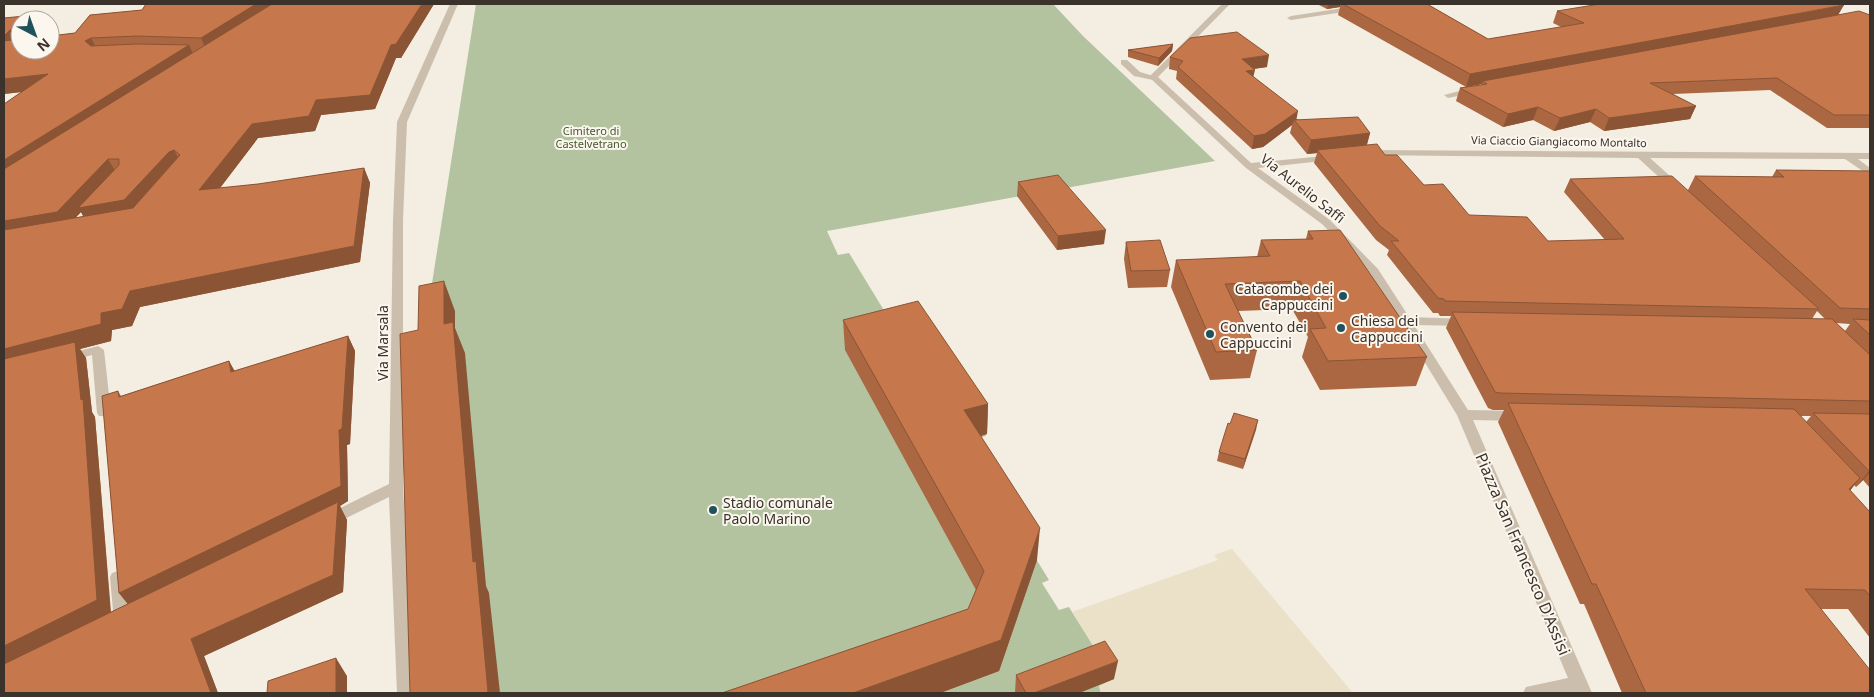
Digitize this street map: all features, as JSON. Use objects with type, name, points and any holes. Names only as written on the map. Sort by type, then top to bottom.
[{"type":"street","name":"Via Marsala","points":[[406,693],[396,487],[398,220],[402,122],[454,4]]},
{"type":"street","points":[[1153,78],[1226,4]]},
{"type":"street","points":[[1291,18],[1383,4]]},
{"type":"street","name":"Via Aurelio Saffi","points":[[1124,62],[1137,74],[1153,78],[1249,166],[1326,222],[1374,271],[1464,415]]},
{"type":"street","points":[[1448,95],[1487,88]]},
{"type":"street","name":"Via Ciaccio Giangiacomo Montalto","points":[[1357,154],[1377,151],[1870,156]]},
{"type":"street","points":[[1640,154],[1683,194]]},
{"type":"street","points":[[1249,166],[1338,156]]},
{"type":"street","points":[[1848,156],[1870,173]]},
{"type":"street","points":[[1406,321],[1475,322]]},
{"type":"street","points":[[51,362],[98,350],[105,428]]},
{"type":"street","points":[[1464,415],[1532,416]]},
{"type":"street","name":"Piazza San Francesco D'Assisi","points":[[1464,415],[1580,688]]},
{"type":"street","points":[[317,526],[396,487]]},
{"type":"street","points":[[117,564],[122,622]]},
{"type":"street","points":[[105,630],[140,613]]},
{"type":"street","points":[[1532,693],[1580,688]]},
{"type":"green space","name":"Stadio comunale Paolo Marino","points":[[476,4],[1053,4],[1083,36],[1215,161],[827,231],[838,255],[849,253],[899,335],[918,331],[986,436],[964,442],[1049,580],[1042,583],[1059,610],[1069,607],[1114,679],[1099,686],[1101,693],[427,693],[430,296]]},
{"type":"shaded area","points":[[1232,549],[1353,693],[1101,693],[1099,686],[1114,679],[1072,612],[1218,560],[1214,555]]},
{"type":"building","points":[[146,4],[256,4],[201,38],[137,36],[91,38],[85,41],[91,46],[137,44],[189,45],[4,160],[4,104],[48,74],[4,79],[4,41],[10,40],[10,60],[60,60],[60,35],[75,33],[90,15],[142,10]]},
{"type":"building","points":[[272,4],[422,4],[396,44],[391,45],[370,95],[316,100],[309,116],[252,124],[199,190],[258,184],[364,168],[354,246],[130,291],[122,309],[101,313],[101,324],[4,349],[4,230],[133,208],[180,155],[174,150],[169,152],[124,200],[78,208],[119,165],[119,159],[108,159],[57,212],[4,221],[4,169]]},
{"type":"building","points":[[1343,4],[1427,4],[1488,39],[1584,23],[1557,11],[1600,4],[1844,5],[1470,74]]},
{"type":"building","points":[[1859,11],[1870,15],[1870,115],[1834,115],[1777,78],[1650,83],[1696,106],[1609,118],[1596,109],[1560,118],[1538,107],[1508,114],[1460,88],[1487,84],[1483,81]]},
{"type":"building","points":[[10,17],[10,30],[4,36],[4,18]]},
{"type":"building","points":[[1237,32],[1269,55],[1242,59],[1255,70],[1246,71],[1298,111],[1265,134],[1254,136],[1178,67],[1183,61],[1170,57],[1190,38]]},
{"type":"building","points":[[1173,44],[1159,58],[1128,50]]},
{"type":"building","points":[[1358,117],[1370,133],[1311,140],[1294,120]]},
{"type":"building","points":[[1377,144],[1385,155],[1397,155],[1424,185],[1443,184],[1469,215],[1527,217],[1548,241],[1624,239],[1570,179],[1672,176],[1819,309],[1445,301],[1438,298],[1391,241],[1399,241],[1380,226],[1317,150]]},
{"type":"building","points":[[1776,170],[1870,171],[1870,309],[1840,308],[1695,176],[1784,177]]},
{"type":"building","points":[[1058,175],[1106,230],[1058,236],[1018,182]]},
{"type":"building","points":[[1340,230],[1427,357],[1328,361],[1310,329],[1326,328],[1300,281],[1225,284],[1257,350],[1216,352],[1176,260],[1270,256],[1261,240],[1313,239],[1308,231]]},
{"type":"building","points":[[1160,240],[1170,270],[1131,271],[1126,242]]},
{"type":"building","points":[[444,281],[444,324],[453,322],[473,562],[476,561],[488,692],[485,693],[410,693],[400,334],[418,330],[419,286]]},
{"type":"building","points":[[918,301],[988,404],[964,410],[1040,528],[1001,640],[853,693],[722,693],[968,609],[984,571],[843,320]]},
{"type":"building","points":[[1452,312],[1832,319],[1870,355],[1870,401],[1495,392]]},
{"type":"building","points":[[1853,319],[1870,320],[1870,335]]},
{"type":"building","points":[[348,336],[342,429],[339,430],[341,486],[119,593],[102,396],[118,391],[119,397],[229,361],[231,372]]},
{"type":"building","points":[[75,342],[81,400],[83,399],[97,600],[4,646],[4,359]]},
{"type":"building","points":[[1508,403],[1794,409],[1860,478],[1849,489],[1870,512],[1870,596],[1865,590],[1805,589],[1870,670],[1870,693],[1646,693],[1596,584],[1592,584]]},
{"type":"building","points":[[1234,413],[1258,420],[1245,459],[1219,452],[1228,423],[1230,424]]},
{"type":"building","points":[[1813,413],[1870,414],[1869,471]]},
{"type":"building","points":[[338,502],[333,575],[191,639],[211,693],[4,693],[4,664]]},
{"type":"building","points":[[1105,641],[1118,661],[1034,693],[1026,693],[1016,675]]},
{"type":"building","points":[[336,658],[336,693],[267,693],[268,681]]},
{"type":"place","name":"Catacombe dei Cappuccini","points":[[1343,296]]},
{"type":"place","name":"Chiesa dei Cappuccini","points":[[1341,328]]},
{"type":"place","name":"Convento dei Cappuccini","points":[[1210,334]]},
{"type":"place","name":"Stadio comunale Paolo Marino","points":[[713,510]]},
{"type":"park label","name":"Cimitero di Castelvetrano","points":[[591,136]]}]
